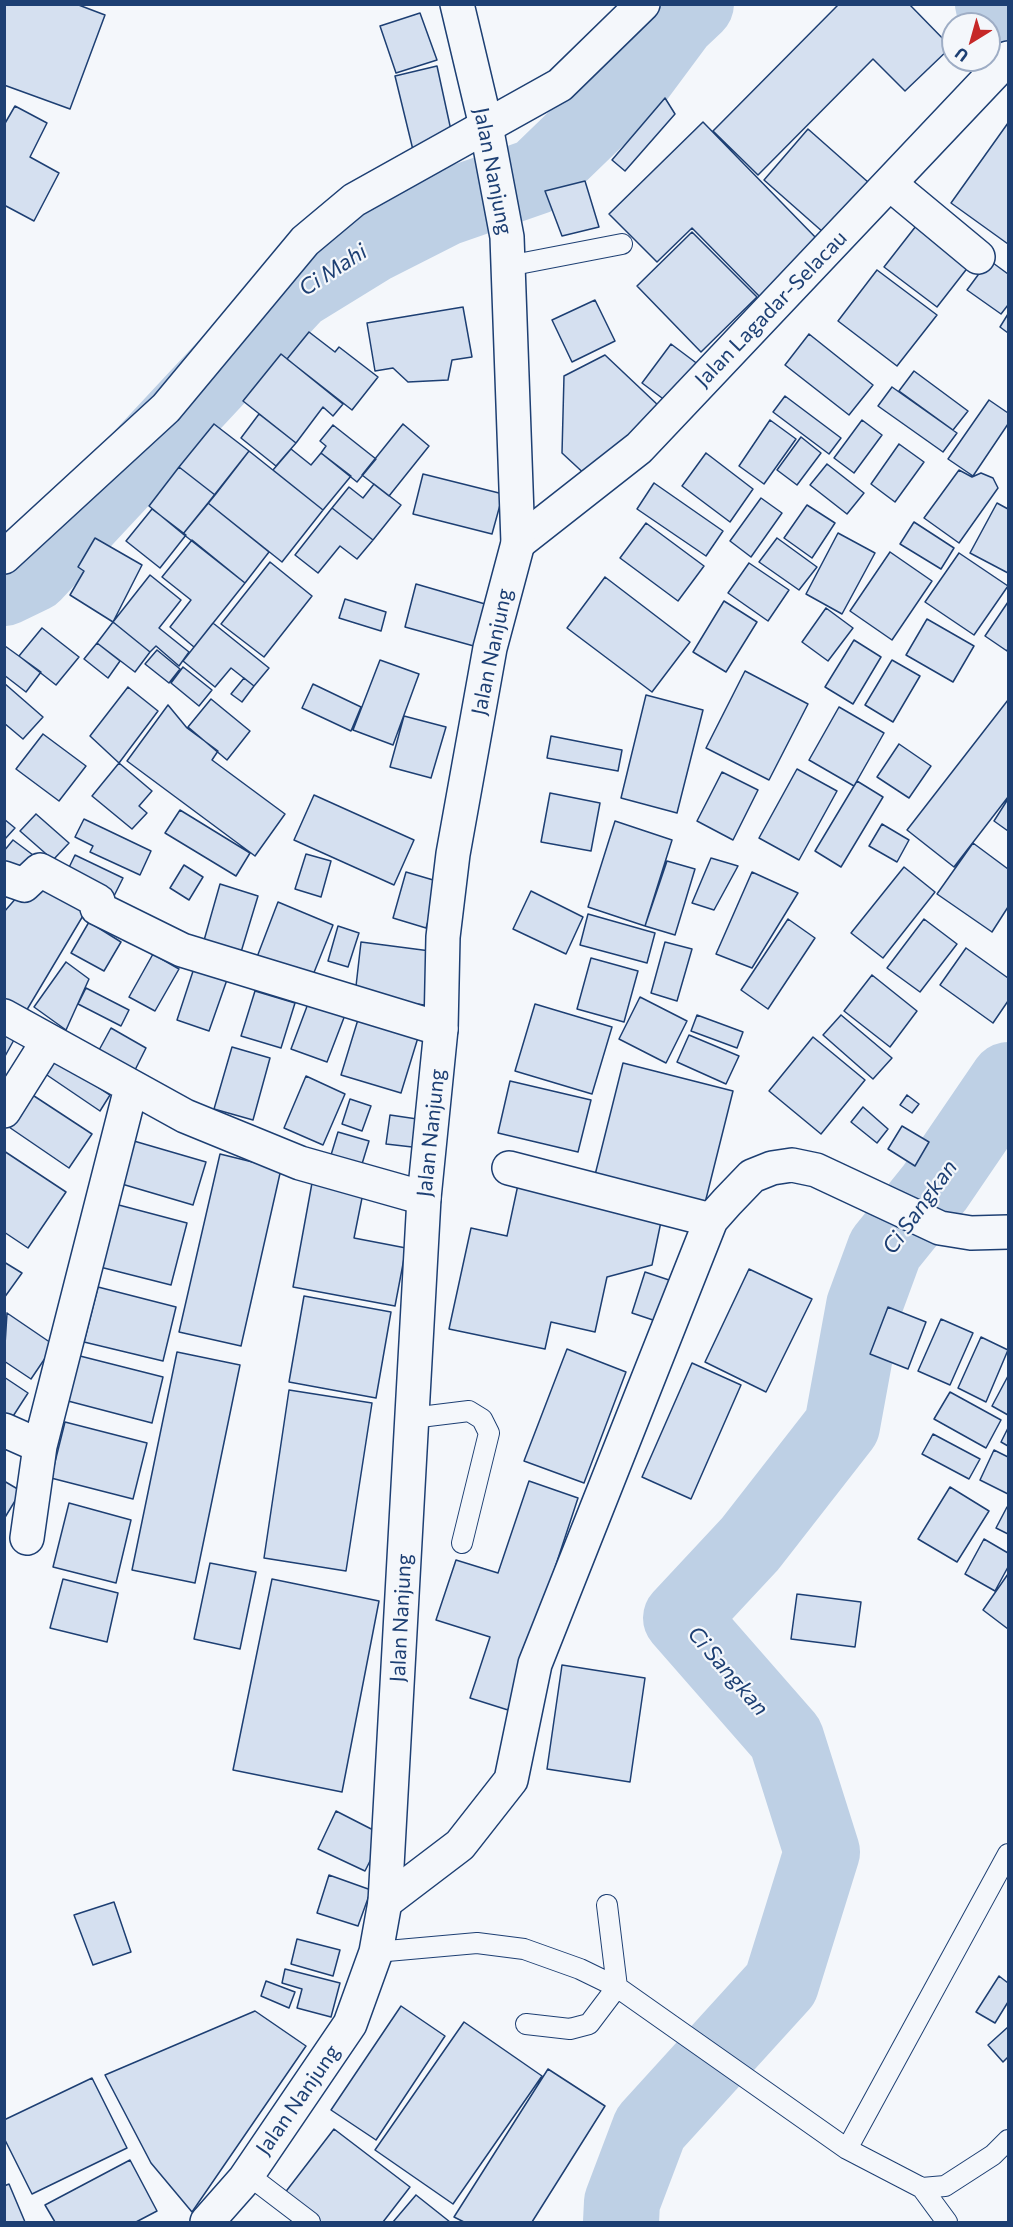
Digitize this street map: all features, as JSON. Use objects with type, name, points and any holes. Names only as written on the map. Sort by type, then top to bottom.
[{"type":"street","name":"Jalan Nanjung","points":[[207,2223],[247,2174],[350,2024],[376,1952],[385,1902],[424,1198],[441,1029],[443,937],[453,854],[490,648],[518,543],[508,251],[498,179],[457,4]]},
{"type":"street","points":[[4,556],[166,408],[305,240],[354,200],[560,85],[643,4]]},
{"type":"street","name":"Jalan Lagadar-Selacau","points":[[518,543],[639,448],[1008,58]]},
{"type":"street","points":[[890,184],[978,257]]},
{"type":"street","points":[[4,878],[24,885],[40,870],[98,901],[97,908],[182,950],[441,1029]]},
{"type":"street","points":[[4,1016],[184,1116],[300,1163],[424,1198]]},
{"type":"street","points":[[4,1111],[48,1041]]},
{"type":"street","points":[[27,1538],[40,1446],[131,1088]]},
{"type":"street","points":[[385,1902],[460,1845],[511,1780],[535,1664],[711,1220],[752,1176],[781,1166],[792,1165],[816,1170],[920,1220],[940,1227],[971,1233],[1008,1232]]},
{"type":"street","points":[[509,1168],[711,1220]]},
{"type":"street","points":[[4,1431],[40,1446]]},
{"type":"lane","points":[[508,251],[622,244]]},
{"type":"lane","points":[[412,1418],[469,1411],[482,1419],[489,1433],[462,1544]]},
{"type":"lane","points":[[847,2149],[1008,1854]]},
{"type":"lane","points":[[526,2025],[570,2029],[589,2024],[617,1987],[607,1905]]},
{"type":"lane","points":[[376,1952],[477,1943],[524,1949],[580,1969],[617,1987],[847,2149],[922,2188],[947,2223]]},
{"type":"lane","points":[[922,2188],[945,2186],[993,2155],[1008,2140]]},
{"type":"lane","points":[[247,2174],[310,2223]]},
{"type":"building","points":[[4,4],[76,4],[105,15],[70,109],[4,85]]},
{"type":"building","points":[[839,4],[909,4],[941,37],[941,57],[905,91],[873,59],[758,175],[713,131]]},
{"type":"building","points":[[420,13],[437,60],[396,73],[380,26]]},
{"type":"building","points":[[437,66],[452,135],[413,150],[395,76]]},
{"type":"building","points":[[665,98],[675,114],[625,171],[612,160]]},
{"type":"building","points":[[15,106],[47,123],[30,157],[59,173],[34,221],[4,205],[4,125]]},
{"type":"building","points":[[703,122],[819,241],[761,298],[692,228],[657,262],[609,214]]},
{"type":"building","points":[[1008,123],[1008,244],[951,203]]},
{"type":"building","points":[[808,129],[877,190],[832,240],[764,180]]},
{"type":"building","points":[[585,181],[599,227],[562,236],[545,191]]},
{"type":"building","points":[[916,226],[969,266],[937,307],[884,267]]},
{"type":"building","points":[[692,232],[757,297],[701,352],[637,286]]},
{"type":"building","points":[[989,260],[1008,274],[1008,305],[1001,314],[967,290]]},
{"type":"building","points":[[877,270],[937,315],[897,366],[838,321]]},
{"type":"building","points":[[595,300],[615,341],[572,362],[552,320]]},
{"type":"building","points":[[463,307],[472,357],[452,360],[448,380],[408,382],[393,368],[375,371],[367,323]]},
{"type":"building","points":[[1008,314],[1008,333],[1000,327]]},
{"type":"building","points":[[309,332],[335,352],[339,347],[378,377],[352,410],[287,359]]},
{"type":"building","points":[[809,334],[873,385],[849,415],[785,365]]},
{"type":"building","points":[[671,344],[703,368],[674,407],[642,383]]},
{"type":"building","points":[[281,354],[343,404],[333,416],[323,407],[296,443],[243,401]]},
{"type":"building","points":[[605,355],[660,407],[590,479],[562,453],[564,376]]},
{"type":"building","points":[[914,371],[968,411],[953,430],[899,391]]},
{"type":"building","points":[[892,387],[957,433],[943,452],[878,406]]},
{"type":"building","points":[[785,396],[841,438],[829,454],[773,412]]},
{"type":"building","points":[[989,400],[1008,413],[1008,424],[973,476],[948,459]]},
{"type":"building","points":[[259,414],[296,443],[276,466],[241,438]]},
{"type":"building","points":[[770,420],[796,439],[764,484],[739,466]]},
{"type":"building","points":[[862,420],[882,435],[854,473],[834,458]]},
{"type":"building","points":[[214,424],[249,451],[215,495],[179,467]]},
{"type":"building","points":[[403,424],[429,446],[389,496],[362,475]]},
{"type":"building","points":[[333,425],[376,459],[357,482],[321,453],[326,446],[320,441]]},
{"type":"building","points":[[801,437],[821,453],[797,485],[777,470]]},
{"type":"building","points":[[899,444],[924,462],[895,502],[871,484]]},
{"type":"building","points":[[291,449],[311,465],[321,453],[351,476],[323,510],[273,470]]},
{"type":"building","points":[[249,451],[323,510],[282,562],[208,503]]},
{"type":"building","points":[[706,453],[753,489],[730,522],[682,486]]},
{"type":"building","points":[[827,464],[864,493],[847,514],[810,485]]},
{"type":"building","points":[[179,467],[215,495],[183,534],[149,506]]},
{"type":"building","points":[[959,470],[972,477],[981,473],[993,478],[998,488],[959,543],[924,518]]},
{"type":"building","points":[[423,474],[503,494],[492,534],[413,514]]},
{"type":"building","points":[[654,483],[723,531],[706,556],[637,509]]},
{"type":"building","points":[[374,484],[401,505],[373,540],[332,508],[349,487],[363,498]]},
{"type":"building","points":[[761,498],[782,513],[751,557],[730,541]]},
{"type":"building","points":[[208,503],[269,552],[245,583],[183,534]]},
{"type":"building","points":[[997,503],[1008,509],[1008,573],[970,553]]},
{"type":"building","points":[[807,505],[835,523],[812,558],[784,538]]},
{"type":"building","points":[[332,508],[373,540],[357,559],[340,546],[318,573],[295,555]]},
{"type":"building","points":[[152,509],[186,535],[160,568],[126,541]]},
{"type":"building","points":[[914,522],[954,548],[941,569],[900,544]]},
{"type":"building","points":[[646,523],[704,566],[678,601],[620,558]]},
{"type":"building","points":[[838,533],[875,553],[842,614],[806,594]]},
{"type":"building","points":[[95,538],[142,565],[113,622],[70,595],[84,571],[78,567]]},
{"type":"building","points":[[777,538],[817,567],[799,590],[759,562]]},
{"type":"building","points":[[192,540],[245,583],[194,647],[170,627],[191,600],[162,577]]},
{"type":"building","points":[[890,552],[932,581],[892,640],[850,611]]},
{"type":"building","points":[[959,553],[1008,586],[974,635],[925,602]]},
{"type":"building","points":[[270,562],[312,596],[264,657],[221,624]]},
{"type":"building","points":[[749,563],[789,590],[768,621],[728,593]]},
{"type":"building","points":[[150,575],[181,600],[159,628],[189,652],[179,666],[156,646],[150,652],[113,622]]},
{"type":"building","points":[[605,577],[690,642],[652,692],[567,628]]},
{"type":"building","points":[[416,584],[492,606],[481,648],[405,627]]},
{"type":"building","points":[[345,599],[386,612],[381,631],[339,618]]},
{"type":"building","points":[[724,601],[757,622],[726,672],[693,652]]},
{"type":"building","points":[[1008,602],[1008,648],[1007,651],[985,636]]},
{"type":"building","points":[[826,608],[853,628],[828,661],[802,642]]},
{"type":"building","points":[[927,619],[974,646],[953,682],[906,655]]},
{"type":"building","points":[[113,622],[150,652],[135,672],[97,643]]},
{"type":"building","points":[[213,623],[269,668],[254,686],[231,668],[215,687],[183,661]]},
{"type":"building","points":[[42,628],[79,657],[56,685],[19,656]]},
{"type":"building","points":[[854,640],[881,657],[853,704],[825,687]]},
{"type":"building","points":[[97,643],[120,661],[108,678],[84,659]]},
{"type":"building","points":[[5,646],[41,672],[26,692],[4,675]]},
{"type":"building","points":[[157,650],[180,669],[169,683],[145,664]]},
{"type":"building","points":[[380,660],[419,674],[393,745],[353,730]]},
{"type":"building","points":[[892,660],[920,676],[893,722],[865,705]]},
{"type":"building","points":[[183,667],[212,690],[199,706],[171,683]]},
{"type":"building","points":[[745,671],[808,704],[769,780],[706,748]]},
{"type":"building","points":[[244,678],[254,686],[242,702],[231,694]]},
{"type":"building","points":[[4,683],[43,717],[23,739],[4,723]]},
{"type":"building","points":[[313,684],[361,707],[351,731],[302,708]]},
{"type":"building","points":[[128,687],[158,711],[119,763],[90,736]]},
{"type":"building","points":[[646,695],[703,710],[677,813],[621,798]]},
{"type":"building","points":[[211,699],[250,731],[227,760],[188,727]]},
{"type":"building","points":[[1008,700],[1008,797],[954,867],[907,830]]},
{"type":"building","points":[[168,705],[187,728],[218,751],[212,760],[285,814],[255,856],[127,761]]},
{"type":"building","points":[[839,707],[884,733],[854,786],[809,760]]},
{"type":"building","points":[[404,716],[446,727],[431,778],[390,767]]},
{"type":"building","points":[[43,734],[86,766],[59,801],[16,769]]},
{"type":"building","points":[[551,736],[622,750],[618,771],[547,758]]},
{"type":"building","points":[[899,744],[931,766],[909,798],[877,777]]},
{"type":"building","points":[[119,763],[152,791],[139,806],[147,813],[132,829],[92,796]]},
{"type":"building","points":[[797,769],[837,791],[799,860],[759,838]]},
{"type":"building","points":[[722,772],[758,790],[733,840],[697,821]]},
{"type":"building","points":[[857,781],[883,797],[841,867],[815,851]]},
{"type":"building","points":[[550,793],[600,803],[591,851],[541,842]]},
{"type":"building","points":[[314,795],[414,840],[394,885],[294,840]]},
{"type":"building","points":[[1008,799],[1008,831],[994,821]]},
{"type":"building","points":[[180,810],[250,853],[236,876],[165,833]]},
{"type":"building","points":[[36,814],[69,843],[53,860],[20,831]]},
{"type":"building","points":[[4,819],[15,828],[4,840]]},
{"type":"building","points":[[84,819],[151,851],[140,875],[90,852],[93,846],[75,837]]},
{"type":"building","points":[[615,821],[672,840],[645,926],[588,907]]},
{"type":"building","points":[[882,824],[909,840],[897,862],[869,846]]},
{"type":"building","points":[[13,840],[41,861],[25,881],[4,864],[4,851]]},
{"type":"building","points":[[973,843],[1008,869],[1008,907],[992,932],[937,894]]},
{"type":"building","points":[[306,854],[331,861],[321,897],[295,889]]},
{"type":"building","points":[[75,855],[123,878],[110,904],[63,880]]},
{"type":"building","points":[[711,858],[738,866],[714,910],[692,903]]},
{"type":"building","points":[[667,861],[695,869],[675,935],[645,926]]},
{"type":"building","points":[[184,865],[203,877],[189,900],[170,888]]},
{"type":"building","points":[[904,867],[935,892],[883,958],[851,933]]},
{"type":"building","points":[[406,872],[440,882],[426,928],[393,918]]},
{"type":"building","points":[[752,872],[798,893],[752,968],[716,954]]},
{"type":"building","points":[[41,875],[90,904],[25,1013],[4,999],[4,912],[24,889]]},
{"type":"building","points":[[220,884],[258,896],[238,962],[201,951]]},
{"type":"building","points":[[531,891],[583,917],[566,954],[513,929]]},
{"type":"building","points":[[278,902],[333,925],[311,980],[257,957]]},
{"type":"building","points":[[588,914],[655,933],[647,963],[580,945]]},
{"type":"building","points":[[788,919],[815,938],[768,1009],[741,990]]},
{"type":"building","points":[[924,919],[957,944],[920,992],[887,968]]},
{"type":"building","points":[[89,922],[121,942],[104,971],[71,953]]},
{"type":"building","points":[[338,926],[359,933],[348,967],[328,961]]},
{"type":"building","points":[[361,942],[438,952],[431,1006],[355,995]]},
{"type":"building","points":[[665,942],[692,949],[677,1001],[651,993]]},
{"type":"building","points":[[966,948],[1008,978],[1008,1001],[993,1023],[940,985]]},
{"type":"building","points":[[153,954],[179,969],[155,1011],[129,997]]},
{"type":"building","points":[[591,958],[638,971],[624,1022],[577,1009]]},
{"type":"building","points":[[66,962],[89,979],[66,1030],[34,1007]]},
{"type":"building","points":[[196,962],[229,974],[209,1031],[177,1020]]},
{"type":"building","points":[[872,975],[917,1011],[890,1047],[844,1011]]},
{"type":"building","points":[[86,988],[129,1010],[121,1026],[78,1004]]},
{"type":"building","points":[[255,991],[295,1003],[281,1048],[241,1036]]},
{"type":"building","points":[[640,997],[687,1021],[666,1063],[619,1039]]},
{"type":"building","points":[[309,1001],[345,1015],[327,1062],[291,1049]]},
{"type":"building","points":[[535,1004],[612,1027],[592,1094],[515,1071]]},
{"type":"building","points":[[360,1013],[420,1031],[401,1093],[341,1075]]},
{"type":"building","points":[[697,1015],[743,1032],[737,1048],[691,1031]]},
{"type":"building","points":[[841,1015],[892,1058],[873,1079],[823,1035]]},
{"type":"building","points":[[111,1028],[146,1048],[134,1072],[98,1052]]},
{"type":"building","points":[[4,1032],[15,1038],[4,1058]]},
{"type":"building","points":[[689,1035],[739,1056],[726,1084],[677,1062]]},
{"type":"building","points":[[813,1037],[865,1080],[821,1134],[769,1091]]},
{"type":"building","points":[[232,1047],[270,1058],[253,1120],[214,1109]]},
{"type":"building","points":[[51,1056],[110,1095],[100,1111],[41,1071]]},
{"type":"building","points":[[623,1063],[733,1091],[704,1207],[594,1179]]},
{"type":"building","points":[[306,1076],[345,1094],[323,1145],[284,1128]]},
{"type":"building","points":[[510,1081],[591,1100],[578,1152],[498,1133]]},
{"type":"building","points":[[28,1092],[92,1134],[69,1168],[6,1125]]},
{"type":"building","points":[[907,1095],[919,1104],[912,1113],[900,1105]]},
{"type":"building","points":[[350,1099],[371,1106],[362,1131],[342,1124]]},
{"type":"building","points":[[863,1107],[888,1129],[877,1143],[851,1122]]},
{"type":"building","points":[[390,1115],[424,1120],[421,1148],[386,1144]]},
{"type":"building","points":[[902,1126],[929,1142],[915,1166],[888,1149]]},
{"type":"building","points":[[338,1132],[369,1141],[362,1164],[331,1155]]},
{"type":"building","points":[[127,1139],[206,1162],[193,1205],[115,1182]]},
{"type":"building","points":[[4,1151],[66,1192],[28,1248],[4,1232]]},
{"type":"building","points":[[220,1154],[281,1169],[241,1346],[179,1332]]},
{"type":"building","points":[[519,1180],[663,1212],[652,1265],[607,1277],[595,1332],[551,1322],[545,1349],[449,1329],[471,1228],[507,1236]]},
{"type":"building","points":[[312,1183],[363,1193],[354,1238],[406,1248],[395,1306],[293,1287]]},
{"type":"building","points":[[115,1204],[187,1223],[171,1285],[100,1267]]},
{"type":"building","points":[[4,1262],[22,1273],[4,1298]]},
{"type":"building","points":[[749,1269],[812,1299],[766,1392],[705,1362]]},
{"type":"building","points":[[645,1272],[672,1281],[659,1322],[632,1313]]},
{"type":"building","points":[[98,1287],[176,1307],[163,1361],[84,1342]]},
{"type":"building","points":[[304,1296],[391,1312],[376,1398],[289,1382]]},
{"type":"building","points":[[888,1307],[926,1322],[908,1369],[870,1354]]},
{"type":"building","points":[[7,1313],[54,1345],[31,1379],[4,1361]]},
{"type":"building","points":[[941,1319],[973,1333],[950,1385],[918,1371]]},
{"type":"building","points":[[981,1337],[1008,1350],[986,1402],[958,1388]]},
{"type":"building","points":[[567,1349],[626,1372],[584,1483],[524,1461]]},
{"type":"building","points":[[177,1352],[240,1365],[195,1583],[132,1570]]},
{"type":"building","points":[[80,1356],[163,1377],[152,1423],[68,1401]]},
{"type":"building","points":[[692,1363],[741,1385],[691,1499],[642,1477]]},
{"type":"building","points":[[1008,1376],[1008,1415],[992,1406]]},
{"type":"building","points":[[4,1377],[28,1393],[8,1424],[4,1421]]},
{"type":"building","points":[[289,1390],[372,1403],[346,1571],[264,1558]]},
{"type":"building","points":[[950,1392],[1001,1420],[986,1448],[934,1419]]},
{"type":"building","points":[[65,1422],[147,1443],[133,1499],[51,1478]]},
{"type":"building","points":[[1008,1428],[1008,1446],[1001,1442]]},
{"type":"building","points":[[933,1434],[980,1459],[969,1479],[922,1454]]},
{"type":"building","points":[[994,1450],[1008,1457],[1008,1494],[980,1480]]},
{"type":"building","points":[[4,1481],[21,1491],[4,1519]]},
{"type":"building","points":[[529,1481],[578,1498],[508,1710],[470,1698],[490,1637],[436,1620],[456,1560],[498,1573]]},
{"type":"building","points":[[950,1487],[989,1511],[957,1562],[918,1539]]},
{"type":"building","points":[[69,1503],[131,1520],[116,1583],[53,1567]]},
{"type":"building","points":[[1008,1508],[1008,1534],[996,1528]]},
{"type":"building","points":[[984,1539],[1008,1553],[1008,1567],[995,1591],[965,1574]]},
{"type":"building","points":[[210,1563],[256,1572],[240,1649],[194,1639]]},
{"type":"building","points":[[1008,1574],[1008,1629],[983,1610]]},
{"type":"building","points":[[63,1579],[118,1593],[107,1642],[50,1628]]},
{"type":"building","points":[[272,1579],[379,1601],[342,1792],[233,1770]]},
{"type":"building","points":[[797,1594],[861,1602],[855,1647],[791,1639]]},
{"type":"building","points":[[562,1665],[645,1678],[630,1782],[547,1769]]},
{"type":"building","points":[[336,1811],[383,1835],[365,1871],[318,1849]]},
{"type":"building","points":[[329,1875],[371,1890],[358,1926],[317,1913]]},
{"type":"building","points":[[114,1902],[131,1952],[93,1965],[74,1915]]},
{"type":"building","points":[[297,1939],[340,1950],[333,1976],[291,1964]]},
{"type":"building","points":[[285,1969],[340,1983],[331,2017],[297,2008],[302,1989],[282,1983]]},
{"type":"building","points":[[999,1976],[1008,1983],[1008,2002],[995,2023],[976,2012]]},
{"type":"building","points":[[266,1981],[295,1992],[289,2008],[261,1996]]},
{"type":"building","points":[[401,2006],[445,2036],[376,2140],[331,2110]]},
{"type":"building","points":[[255,2011],[306,2046],[192,2212],[151,2163],[105,2075]]},
{"type":"building","points":[[464,2022],[542,2076],[453,2204],[375,2150]]},
{"type":"building","points":[[1008,2027],[1008,2057],[1003,2062],[988,2045]]},
{"type":"building","points":[[548,2069],[605,2106],[532,2222],[464,2222],[454,2217]]},
{"type":"building","points":[[92,2078],[127,2148],[32,2194],[4,2138],[4,2120]]},
{"type":"building","points":[[334,2129],[410,2187],[383,2222],[321,2222],[284,2194]]},
{"type":"building","points":[[130,2160],[157,2211],[136,2222],[55,2222],[45,2205]]},
{"type":"building","points":[[9,2184],[25,2222],[4,2222],[4,2186]]},
{"type":"building","points":[[416,2195],[450,2222],[393,2222]]},
{"type":"waterway","name":"Ci Mahi","points":[[4,588],[33,574],[296,292],[374,244],[445,208],[537,176],[629,87],[678,21],[696,4]]},
{"type":"waterway","name":"Ci Mahi","points":[[993,4],[1008,16]]},
{"type":"waterway","name":"Ci Sangkan","points":[[621,2222],[622,2202],[650,2128],[781,1984],[822,1852],[786,1738],[681,1618],[750,1544],[842,1426],[864,1306],[885,1249],[935,1187],[1008,1080]]}]
